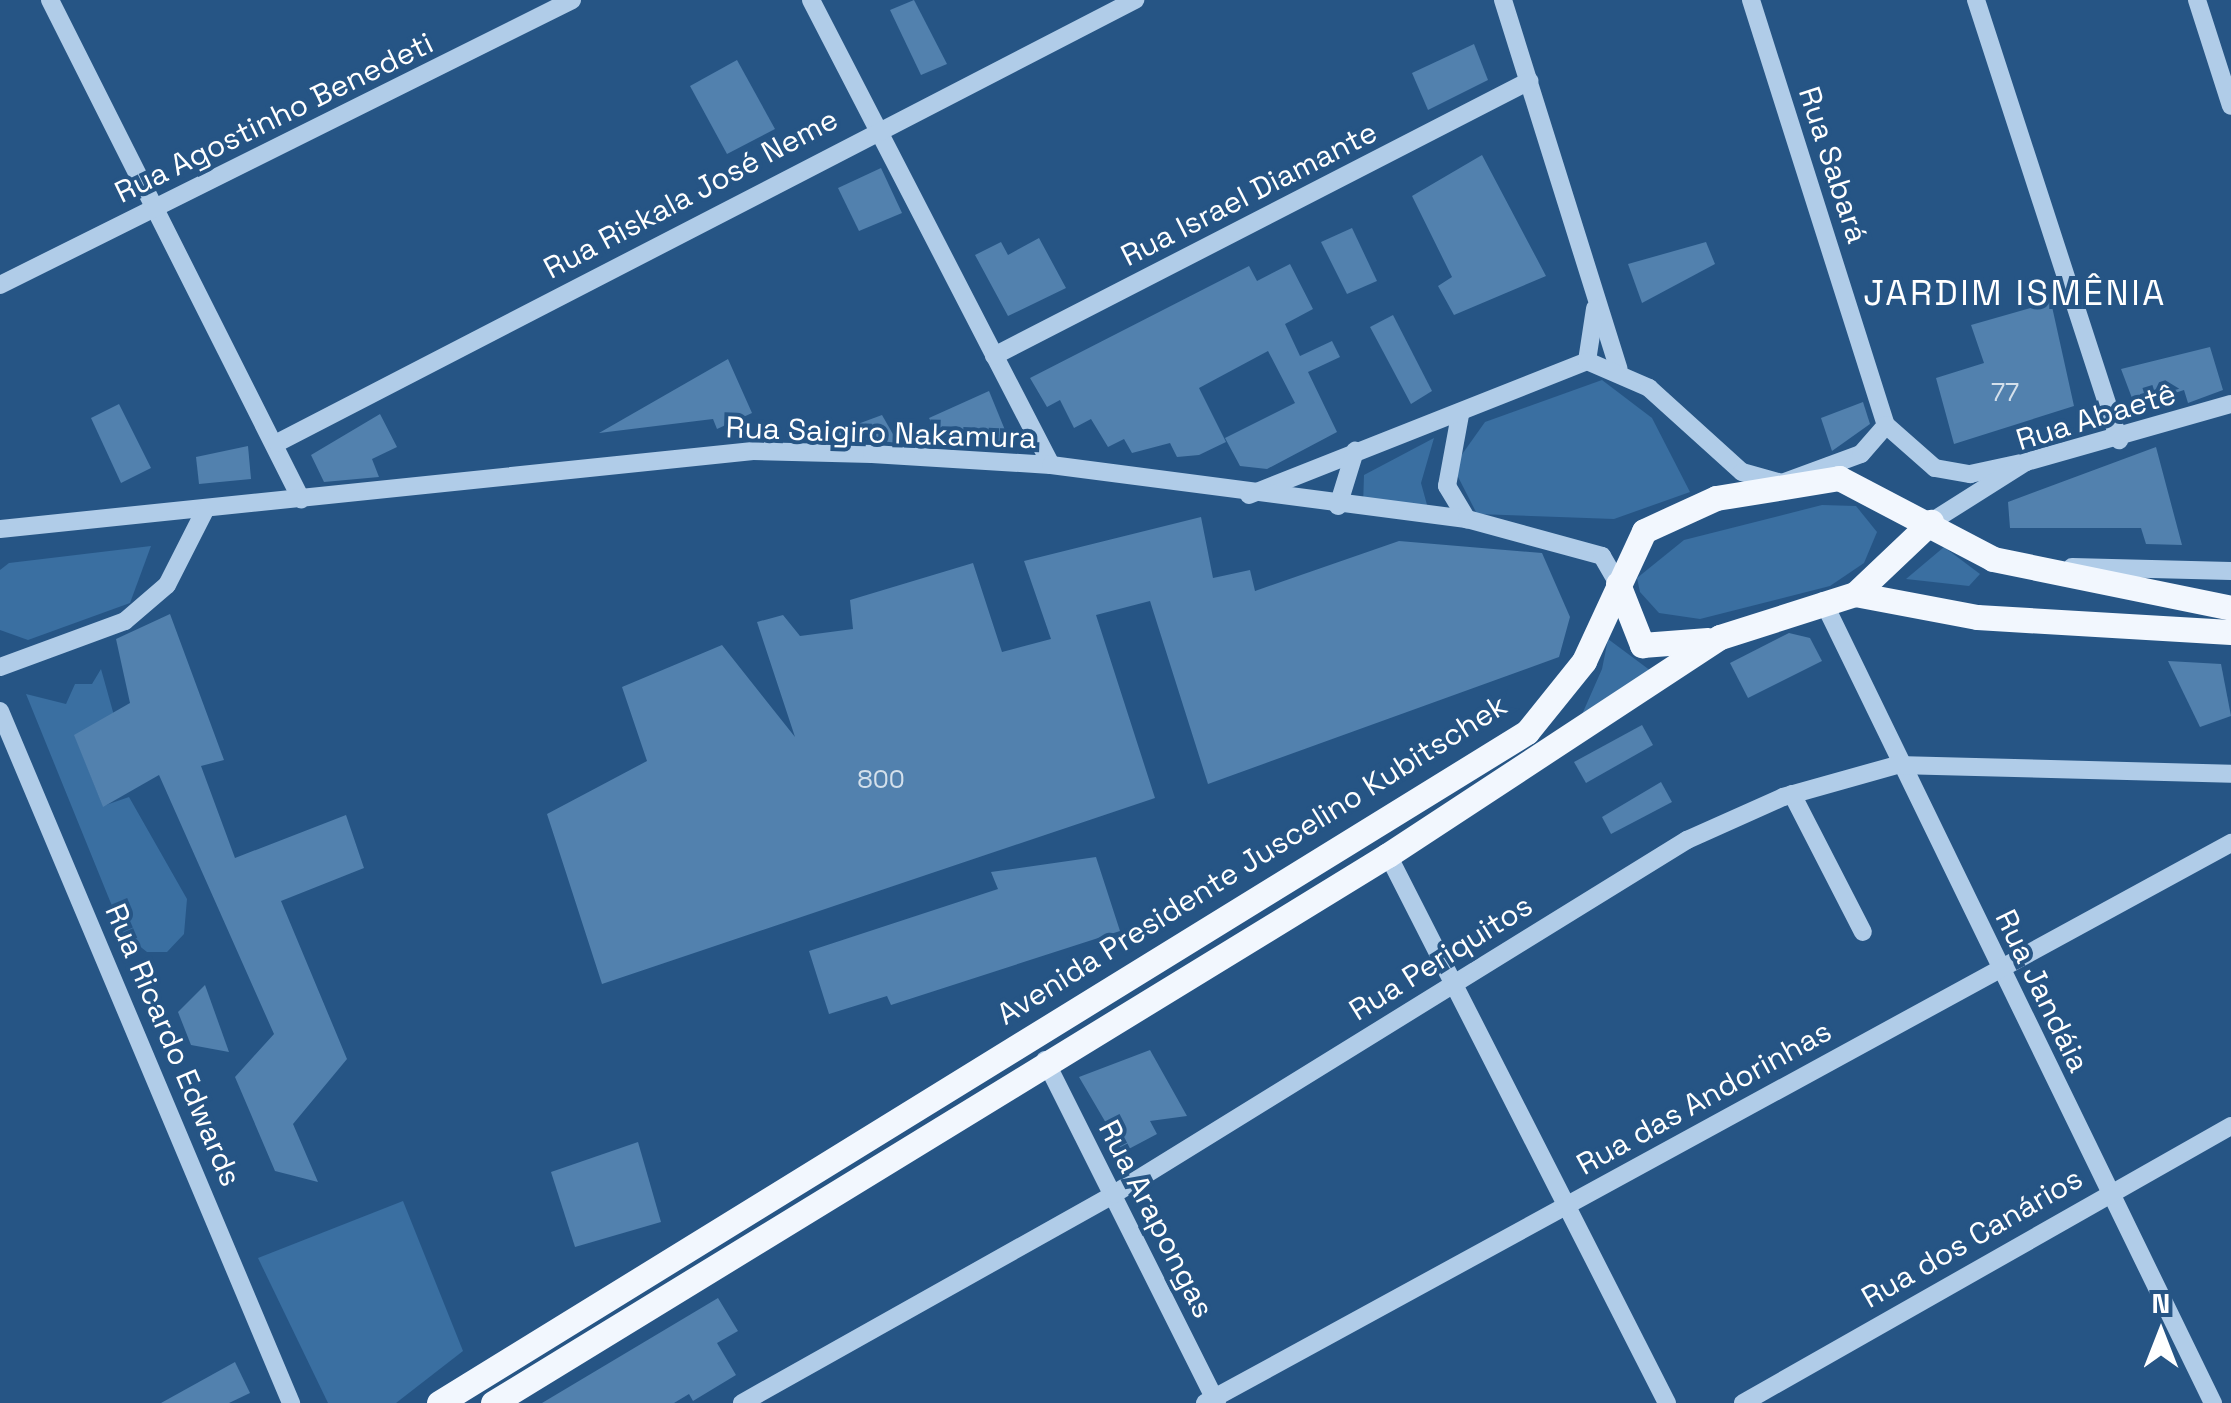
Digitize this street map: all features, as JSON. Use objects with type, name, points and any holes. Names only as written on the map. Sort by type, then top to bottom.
[{"type":"main road","name":"Avenida Presidente Juscelino Kubitschek","points":[[439,1403],[1527,732],[1584,661],[1644,531],[1716,498],[1782,483],[1838,478],[1931,522],[1993,559],[2231,608]]},
{"type":"main road","points":[[1855,594],[1931,522]]},
{"type":"main road","points":[[1618,584],[1642,645],[1720,637]]},
{"type":"main road","name":"Avenida Presidente Juscelino Kubitschek","points":[[493,1403],[1045,1060],[1388,855],[1720,637],[1823,601],[1855,594],[1977,616],[2231,632]]},
{"type":"street","points":[[50,0],[277,443],[301,499]]},
{"type":"street","name":"Rua Agostinho Benedeti","points":[[0,285],[572,0]]},
{"type":"street","points":[[811,0],[1051,465]]},
{"type":"street","name":"Rua Riskala José Neme","points":[[277,443],[875,128],[1136,0]]},
{"type":"street","points":[[1503,0],[1618,368]]},
{"type":"street","name":"Rua Sabará","points":[[1752,0],[1886,425]]},
{"type":"street","points":[[1976,0],[2119,440]]},
{"type":"street","points":[[2198,0],[2231,106]]},
{"type":"street","name":"Rua Israel Diamante","points":[[994,356],[1529,81]]},
{"type":"street","points":[[1587,361],[1596,304]]},
{"type":"street","points":[[1244,497],[1355,451],[1460,415],[1587,361],[1618,368],[1742,472],[1782,483],[1861,454],[1886,425],[1935,468],[1970,474],[2026,462]]},
{"type":"street","name":"Rua Abaetê","points":[[1931,522],[2026,462],[2119,440],[2231,404]]},
{"type":"street","points":[[1460,415],[1447,486],[1467,519]]},
{"type":"street","name":"Rua Saigiro Nakamura","points":[[0,529],[753,451],[1051,465],[1244,497],[1467,519],[1602,556],[1618,584]]},
{"type":"street","points":[[1338,506],[1355,451]]},
{"type":"street","points":[[0,667],[125,621],[168,585],[206,508]]},
{"type":"street","points":[[1993,559],[2231,571]]},
{"type":"street","name":"Rua Jandáia","points":[[1823,601],[1897,765],[2000,965],[2213,1403]]},
{"type":"street","name":"Rua Ricardo Edwards","points":[[0,712],[291,1403]]},
{"type":"street","name":"Rua Periquitos","points":[[742,1403],[775,1394],[1114,1194],[1687,840],[1792,794],[1897,765],[2231,774]]},
{"type":"street","points":[[1792,794],[1863,932]]},
{"type":"street","name":"Rua das Andorinhas","points":[[1212,1401],[2000,965],[2231,843]]},
{"type":"street","points":[[1388,855],[1668,1403]]},
{"type":"street","name":"Rua Arapongas","points":[[1045,1060],[1114,1194],[1212,1401]]},
{"type":"street","name":"Rua dos Canários","points":[[1743,1403],[2108,1190],[2231,1126]]},
{"type":"shaded area","points":[[1602,380],[1652,418],[1690,492],[1614,519],[1477,514],[1453,467],[1485,422]]},
{"type":"shaded area","points":[[1434,438],[1421,483],[1429,512],[1363,506],[1364,475]]},
{"type":"shaded area","points":[[1822,505],[1856,506],[1877,532],[1864,563],[1830,586],[1700,619],[1659,613],[1640,592],[1637,578],[1684,540]]},
{"type":"shaded area","points":[[151,546],[130,603],[28,640],[0,630],[0,570],[9,563]]},
{"type":"shaded area","points":[[1944,547],[1980,574],[1969,586],[1906,579]]},
{"type":"shaded area","points":[[1608,639],[1651,671],[1580,719],[1602,669]]},
{"type":"shaded area","points":[[101,669],[115,719],[75,736],[103,806],[129,797],[187,899],[184,934],[167,952],[147,952],[123,933],[26,694],[66,704],[75,684],[92,684]]},
{"type":"shaded area","points":[[403,1201],[463,1351],[396,1403],[328,1403],[258,1258]]},
{"type":"building","points":[[914,0],[947,64],[921,75],[890,10]]},
{"type":"building","points":[[1474,44],[1488,80],[1428,110],[1412,73]]},
{"type":"building","points":[[737,60],[775,129],[727,154],[690,86]]},
{"type":"building","points":[[1482,155],[1546,276],[1454,315],[1438,286],[1452,277],[1412,196]]},
{"type":"building","points":[[881,168],[902,213],[859,231],[838,188]]},
{"type":"building","points":[[1352,228],[1377,281],[1347,294],[1321,242]]},
{"type":"building","points":[[1039,238],[1066,288],[1008,316],[975,255],[1001,242],[1008,255]]},
{"type":"building","points":[[1706,242],[1715,264],[1642,303],[1628,264]]},
{"type":"building","points":[[1290,264],[1313,309],[1285,324],[1300,356],[1332,341],[1340,357],[1308,372],[1337,432],[1267,469],[1240,466],[1225,438],[1295,403],[1268,351],[1199,388],[1226,442],[1199,455],[1177,457],[1170,443],[1132,453],[1124,439],[1108,447],[1091,419],[1074,428],[1060,400],[1047,407],[1030,378],[1249,266],[1257,281]]},
{"type":"building","points":[[2051,302],[2074,406],[1954,444],[1936,378],[1984,363],[1971,325]]},
{"type":"building","points":[[1393,315],[1432,391],[1411,404],[1370,327]]},
{"type":"building","points":[[2210,347],[2223,390],[2188,403],[2184,390],[2135,406],[2121,369]]},
{"type":"building","points":[[728,359],[752,413],[717,429],[713,419],[599,433]]},
{"type":"building","points":[[989,391],[1007,435],[999,446],[936,431],[929,418]]},
{"type":"building","points":[[1863,402],[1870,424],[1832,451],[1821,418]]},
{"type":"building","points":[[119,404],[151,468],[121,483],[91,418]]},
{"type":"building","points":[[380,414],[397,447],[372,459],[379,477],[324,482],[311,455]]},
{"type":"building","points":[[882,415],[898,443],[828,435]]},
{"type":"building","points":[[248,446],[251,479],[199,484],[196,457]]},
{"type":"building","points":[[2156,447],[2182,545],[2146,544],[2141,528],[2010,528],[2008,502]]},
{"type":"building","points":[[1201,517],[1213,578],[1250,570],[1255,591],[1399,541],[1542,553],[1570,617],[1559,657],[1208,784],[1150,601],[1096,615],[1155,798],[602,984],[547,814],[647,761],[622,687],[722,645],[795,737],[757,622],[783,615],[800,636],[853,629],[850,600],[973,563],[1002,652],[1051,639],[1024,561]]},
{"type":"building","points":[[170,614],[224,760],[201,766],[235,858],[346,815],[364,868],[281,901],[347,1059],[293,1124],[318,1182],[275,1171],[235,1077],[274,1034],[159,775],[103,807],[74,735],[130,703],[116,639]]},
{"type":"building","points":[[1789,633],[1810,638],[1822,661],[1748,698],[1730,663]]},
{"type":"building","points":[[2168,661],[2221,664],[2231,716],[2200,727]]},
{"type":"building","points":[[1642,725],[1653,745],[1586,783],[1574,762]]},
{"type":"building","points":[[1661,782],[1672,802],[1611,834],[1602,817]]},
{"type":"building","points":[[1096,857],[1120,931],[891,1005],[887,996],[829,1014],[809,951],[998,889],[991,872]]},
{"type":"building","points":[[205,985],[229,1052],[191,1045],[178,1012]]},
{"type":"building","points":[[1150,1050],[1187,1116],[1150,1121],[1157,1134],[1123,1152],[1079,1077]]},
{"type":"building","points":[[638,1142],[661,1222],[575,1247],[551,1172]]},
{"type":"building","points":[[718,1298],[738,1331],[717,1343],[736,1375],[693,1401],[689,1394],[674,1403],[542,1403]]},
{"type":"building","points":[[235,1362],[250,1393],[229,1403],[161,1403]]},
{"type":"district","name":"JARDIM ISMÊNIA","points":[[2015,293]]}]
